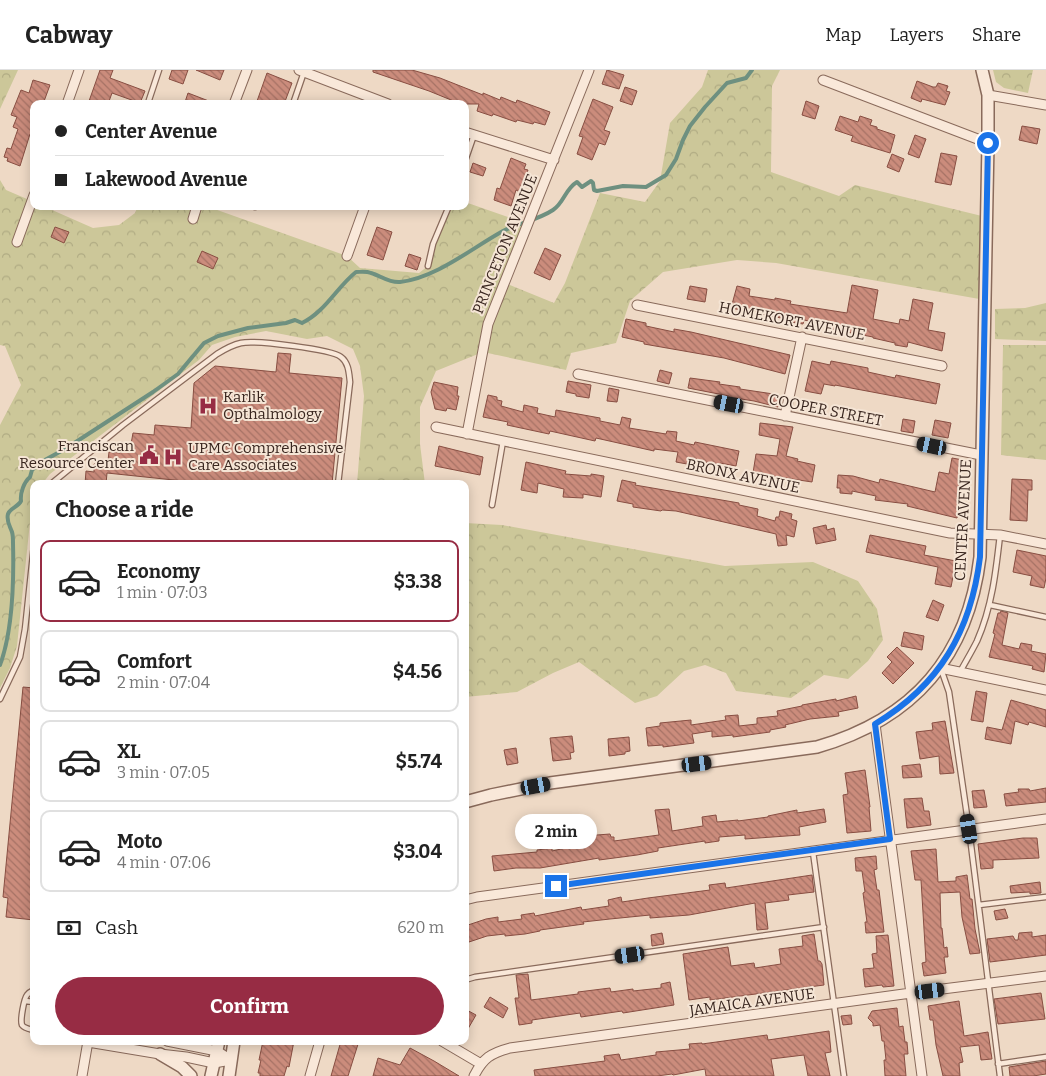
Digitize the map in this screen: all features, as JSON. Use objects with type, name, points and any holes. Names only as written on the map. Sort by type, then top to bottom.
[{"type":"street","points":[[68,100],[79,70]]},
{"type":"street","points":[[236,100],[247,70]]},
{"type":"street","name":"PRINCETON AVENUE","points":[[467,434],[488,324],[589,70]]},
{"type":"street","name":"CENTER AVENUE","points":[[469,801],[550,784],[817,747],[841,740],[875,724],[909,700],[940,668],[960,633],[972,603],[980,557],[988,143],[988,94],[982,70]]},
{"type":"street","points":[[302,71],[378,100]]},
{"type":"street","points":[[823,80],[988,143]]},
{"type":"street","points":[[988,94],[1046,105]]},
{"type":"street","points":[[470,133],[554,160]]},
{"type":"street","points":[[17,242],[30,206]]},
{"type":"street","points":[[192,219],[195,210]]},
{"type":"street","points":[[347,256],[364,210]]},
{"type":"street","name":"HOMEKORT AVENUE","points":[[637,305],[942,366]]},
{"type":"street","points":[[785,416],[802,337]]},
{"type":"street","name":"COOPER STREET","points":[[578,374],[981,455]]},
{"type":"street","name":"BRONX AVENUE","points":[[436,427],[950,533],[1000,535],[1046,544]]},
{"type":"street","points":[[940,668],[1046,690]]},
{"type":"street","points":[[875,724],[922,1076]]},
{"type":"street","points":[[469,899],[477,896],[1046,819]]},
{"type":"street","name":"JAMAICA AVENUE","points":[[474,1076],[488,1056],[510,1048],[1046,976]]},
{"type":"street","points":[[82,1076],[86,1045]]},
{"type":"street","points":[[109,1045],[214,1063],[231,1060]]},
{"type":"street","points":[[229,1076],[233,1045]]},
{"type":"street","points":[[310,1076],[319,1045]]},
{"type":"street","points":[[449,1045],[481,1064]]},
{"type":"street","points":[[218,1046],[231,1060]]},
{"type":"street","points":[[211,1076],[218,1046]]},
{"type":"street","points":[[160,1054],[182,1066],[191,1076]]},
{"type":"lane","points":[[149,100],[158,70]]},
{"type":"lane","points":[[294,100],[302,71]]},
{"type":"lane","points":[[428,266],[433,244],[447,210]]},
{"type":"lane","points":[[56,480],[123,425],[217,354],[232,345],[243,342],[256,342],[327,350],[340,356],[346,362],[350,382],[338,480]]},
{"type":"lane","points":[[492,505],[504,442]]},
{"type":"lane","points":[[960,672],[977,640],[990,605],[996,574],[1000,535]]},
{"type":"lane","points":[[0,699],[20,658],[30,582]]},
{"type":"lane","points":[[990,605],[1046,617]]},
{"type":"lane","points":[[940,668],[949,692],[969,829],[1000,1076]]},
{"type":"lane","points":[[813,850],[844,1076]]},
{"type":"lane","points":[[979,905],[1046,897]]},
{"type":"lane","points":[[469,979],[824,927]]},
{"type":"lane","points":[[30,992],[25,1001],[21,1020],[23,1025],[30,1029]]},
{"type":"lane","points":[[25,1001],[30,1002]]},
{"type":"lane","points":[[998,1064],[1046,1057]]},
{"type":"green space","points":[[0,70],[18,70],[0,109]]},
{"type":"green space","points":[[708,70],[780,70],[772,86],[771,172],[839,196],[855,185],[986,217],[985,300],[776,263],[737,260],[663,272],[630,301],[616,343],[571,353],[566,370],[483,352],[436,371],[420,407],[420,444],[424,480],[357,480],[364,396],[360,366],[353,349],[327,336],[307,339],[266,331],[235,337],[212,345],[199,360],[50,474],[45,480],[30,480],[30,522],[17,646],[10,668],[0,688],[0,425],[21,385],[5,346],[0,345],[0,180],[6,190],[30,200],[30,210],[52,210],[93,228],[119,225],[136,210],[217,210],[347,256],[360,268],[419,273],[428,266],[433,244],[447,210],[469,210],[469,203],[528,224],[505,283],[554,303],[565,283],[600,193],[645,202],[660,181],[670,123],[702,87]]},
{"type":"green space","points":[[993,70],[1033,70],[1028,93],[1004,88],[996,82]]},
{"type":"green space","points":[[1046,303],[1046,341],[995,339],[995,309],[1025,308]]},
{"type":"green space","points":[[1003,345],[1046,345],[1046,460],[1001,455]]},
{"type":"green space","points":[[469,523],[502,525],[725,566],[813,562],[858,581],[877,609],[883,640],[868,661],[848,679],[824,675],[791,698],[736,691],[726,673],[705,665],[684,671],[657,696],[635,703],[579,662],[517,692],[469,697]]},
{"type":"building","points":[[100,70],[113,70],[110,78],[145,91],[141,100],[132,100],[112,93],[109,100],[89,100]]},
{"type":"building","points":[[172,70],[188,70],[183,84],[169,79]]},
{"type":"building","points":[[196,70],[224,70],[220,80]]},
{"type":"building","points":[[373,70],[412,70],[440,78],[483,95],[483,93],[500,100],[501,97],[516,103],[517,100],[550,112],[545,125],[517,120],[516,122],[477,111],[479,104],[469,104],[469,100],[451,100],[373,72]]},
{"type":"building","points":[[607,70],[624,75],[619,89],[602,84]]},
{"type":"building","points":[[267,73],[292,83],[286,100],[257,100]]},
{"type":"building","points":[[33,80],[50,85],[44,100],[30,100],[30,134],[20,166],[7,161],[8,158],[4,157],[7,148],[11,149],[18,129],[13,127],[17,117],[11,115],[21,90],[29,93]]},
{"type":"building","points":[[917,81],[933,87],[936,87],[938,83],[948,86],[946,91],[950,92],[945,105],[922,99],[921,102],[911,98]]},
{"type":"building","points":[[625,87],[637,91],[632,105],[620,101]]},
{"type":"building","points":[[188,93],[206,100],[186,100]]},
{"type":"building","points":[[593,99],[613,107],[604,130],[610,132],[605,145],[599,143],[592,160],[577,154],[583,137],[579,136]]},
{"type":"building","points":[[806,101],[819,106],[815,119],[802,115]]},
{"type":"building","points":[[840,116],[858,122],[860,116],[872,120],[870,125],[895,135],[890,153],[851,141],[853,136],[835,130]]},
{"type":"building","points":[[1022,126],[1040,129],[1037,144],[1019,140]]},
{"type":"building","points":[[915,135],[926,139],[919,158],[908,154]]},
{"type":"building","points":[[941,153],[957,156],[951,185],[935,182]]},
{"type":"building","points":[[892,154],[904,159],[899,172],[887,167]]},
{"type":"building","points":[[511,158],[526,164],[524,169],[528,170],[520,192],[516,190],[511,206],[494,200],[497,188],[500,189]]},
{"type":"building","points":[[473,163],[486,168],[483,176],[470,172]]},
{"type":"building","points":[[55,227],[69,232],[64,243],[51,237]]},
{"type":"building","points":[[377,227],[392,232],[383,260],[367,255]]},
{"type":"building","points":[[545,248],[561,255],[550,280],[534,273]]},
{"type":"building","points":[[202,251],[218,258],[213,269],[197,262]]},
{"type":"building","points":[[409,254],[421,258],[417,270],[405,266]]},
{"type":"building","points":[[852,285],[878,290],[873,319],[899,324],[900,319],[909,321],[913,299],[933,303],[928,330],[945,333],[942,351],[908,342],[907,347],[895,345],[895,343],[873,337],[831,329],[832,326],[804,320],[803,324],[791,322],[791,320],[731,308],[737,286],[750,289],[749,296],[775,300],[775,298],[791,301],[790,304],[847,313]]},
{"type":"building","points":[[690,286],[707,289],[705,302],[687,299]]},
{"type":"building","points":[[626,319],[646,323],[646,326],[674,332],[674,329],[691,332],[790,355],[785,374],[724,358],[644,344],[644,342],[622,337]]},
{"type":"building","points":[[278,353],[291,354],[289,373],[342,378],[332,480],[174,480],[107,473],[106,480],[85,480],[86,471],[94,472],[94,464],[107,465],[107,469],[109,452],[120,453],[121,442],[131,444],[133,433],[154,435],[155,425],[191,428],[194,383],[215,366],[276,372]]},
{"type":"building","points":[[812,361],[830,365],[831,361],[868,368],[868,372],[895,378],[896,375],[940,384],[936,404],[835,385],[824,384],[821,394],[805,391]]},
{"type":"building","points":[[660,370],[672,373],[669,384],[657,381]]},
{"type":"building","points":[[690,378],[720,382],[719,384],[740,387],[740,389],[780,395],[778,407],[688,388]]},
{"type":"building","points":[[568,381],[591,385],[589,398],[566,392]]},
{"type":"building","points":[[434,382],[458,387],[457,396],[459,396],[456,410],[447,408],[446,411],[435,409],[431,392]]},
{"type":"building","points":[[609,388],[619,390],[617,402],[607,401]]},
{"type":"building","points":[[488,395],[497,397],[497,400],[502,401],[501,406],[523,412],[524,405],[538,408],[537,413],[555,417],[556,410],[600,418],[600,421],[620,425],[622,417],[631,419],[629,428],[666,434],[667,431],[677,432],[676,441],[694,445],[695,442],[739,451],[736,466],[688,459],[687,464],[676,462],[678,452],[654,449],[654,451],[596,438],[595,441],[550,431],[549,434],[507,425],[508,422],[483,417]]},
{"type":"building","points":[[903,419],[915,421],[913,433],[901,431]]},
{"type":"building","points":[[935,420],[951,423],[948,438],[932,435]]},
{"type":"building","points":[[760,423],[793,427],[786,456],[798,459],[797,461],[815,465],[812,482],[753,473],[756,454],[777,456],[780,439],[759,435]]},
{"type":"building","points":[[439,446],[483,457],[480,475],[435,466]]},
{"type":"building","points":[[952,458],[963,460],[957,497],[961,498],[957,518],[907,506],[908,504],[875,500],[876,496],[852,491],[852,494],[840,493],[840,488],[837,488],[838,475],[853,476],[879,483],[880,479],[935,492],[939,472],[949,474]]},
{"type":"building","points":[[526,462],[566,471],[565,474],[604,476],[601,497],[583,494],[583,498],[563,497],[564,489],[538,483],[537,493],[521,490]]},
{"type":"building","points":[[1012,479],[1032,480],[1032,490],[1028,490],[1027,521],[1010,520]]},
{"type":"building","points":[[622,480],[636,483],[635,485],[739,503],[739,505],[758,509],[757,516],[775,521],[776,517],[779,517],[780,511],[792,514],[791,519],[797,521],[794,537],[786,535],[787,545],[778,546],[776,534],[676,511],[633,507],[633,504],[617,501]]},
{"type":"building","points":[[826,525],[827,530],[834,528],[836,540],[816,544],[813,528]]},
{"type":"building","points":[[870,535],[926,546],[924,555],[956,561],[951,587],[935,584],[938,567],[866,552]]},
{"type":"building","points":[[1017,550],[1046,556],[1044,588],[1030,585],[1032,576],[1013,572]]},
{"type":"building","points":[[933,600],[944,605],[938,621],[926,617]]},
{"type":"building","points":[[1001,611],[1008,613],[1002,645],[1019,649],[1021,643],[1032,645],[1031,651],[1046,654],[1044,672],[1032,669],[1033,666],[989,657],[998,613]]},
{"type":"building","points":[[904,632],[924,636],[922,650],[901,646]]},
{"type":"building","points":[[897,647],[914,663],[893,684],[882,673],[892,662],[887,657]]},
{"type":"building","points":[[23,687],[30,688],[30,920],[6,917],[8,898],[3,897]]},
{"type":"building","points":[[976,691],[987,693],[983,722],[971,720]]},
{"type":"building","points":[[856,696],[858,708],[838,712],[839,716],[810,719],[785,725],[786,727],[770,730],[770,732],[733,737],[733,735],[712,737],[712,731],[692,734],[694,743],[663,747],[663,745],[648,746],[646,728],[660,726],[660,723],[691,720],[691,725],[726,720],[725,716],[738,715],[739,726],[757,724],[757,718],[778,716],[777,711]]},
{"type":"building","points":[[1011,700],[1046,710],[1046,727],[1029,722],[1028,725],[1015,721],[1011,744],[985,739],[987,727],[1002,730]]},
{"type":"building","points":[[945,721],[954,773],[940,774],[939,756],[920,759],[916,732],[933,730],[932,723]]},
{"type":"building","points":[[572,736],[574,752],[570,753],[571,759],[553,761],[550,738]]},
{"type":"building","points":[[629,737],[630,751],[625,752],[625,754],[609,756],[608,739]]},
{"type":"building","points":[[516,748],[518,763],[507,765],[504,750]]},
{"type":"building","points":[[920,764],[922,777],[903,778],[902,766]]},
{"type":"building","points":[[865,770],[871,831],[847,833],[843,795],[848,794],[845,773]]},
{"type":"building","points":[[1046,788],[1046,802],[1006,806],[1004,794],[1019,792],[1018,789],[1029,789],[1030,791]]},
{"type":"building","points":[[984,790],[987,807],[974,808],[972,791]]},
{"type":"building","points":[[922,798],[924,811],[929,811],[931,825],[907,828],[904,799]]},
{"type":"building","points":[[669,809],[672,831],[703,826],[702,817],[716,815],[717,822],[738,821],[768,817],[797,810],[797,813],[824,809],[826,822],[799,827],[800,835],[745,839],[745,835],[719,837],[719,841],[705,843],[705,841],[658,848],[658,851],[637,855],[599,860],[599,858],[540,868],[516,868],[494,871],[492,856],[537,852],[537,850],[552,848],[552,851],[575,846],[574,840],[597,835],[610,834],[611,837],[614,837],[614,841],[659,835],[655,810]]},
{"type":"building","points":[[1037,838],[1039,858],[993,860],[993,868],[981,869],[978,844]]},
{"type":"building","points":[[936,849],[938,882],[956,881],[956,877],[967,875],[980,953],[970,954],[962,917],[960,892],[940,893],[941,928],[944,948],[947,947],[948,957],[944,957],[946,973],[924,976],[922,963],[926,962],[921,880],[915,880],[911,851]]},
{"type":"building","points":[[876,856],[877,869],[874,870],[877,890],[879,890],[884,932],[866,933],[865,922],[867,922],[862,871],[856,871],[855,858]]},
{"type":"building","points":[[812,875],[814,892],[788,895],[789,900],[765,903],[768,929],[757,930],[755,903],[689,915],[650,918],[650,915],[583,922],[584,924],[525,934],[487,936],[469,942],[469,925],[486,919],[498,917],[498,922],[522,919],[521,915],[534,913],[535,916],[581,907],[582,910],[609,906],[608,900],[621,897],[622,902],[710,890],[709,885],[725,883],[726,888]]},
{"type":"building","points":[[1040,882],[1041,893],[1011,893],[1010,886]]},
{"type":"building","points":[[1005,909],[1008,918],[996,920],[994,911]]},
{"type":"building","points":[[1032,932],[1032,937],[1046,935],[1046,955],[990,962],[987,939],[1013,936],[1015,940],[1018,940],[1019,933]]},
{"type":"building","points":[[662,933],[664,944],[652,946],[651,935]]},
{"type":"building","points":[[814,934],[818,961],[822,964],[824,985],[710,1000],[710,997],[689,1000],[683,954],[728,947],[731,966],[754,963],[755,968],[781,964],[779,949],[803,946],[802,936]]},
{"type":"building","points":[[888,935],[894,986],[865,987],[863,969],[874,968],[872,954],[877,953],[876,936]]},
{"type":"building","points":[[528,974],[531,1000],[610,988],[611,992],[661,988],[661,984],[670,982],[674,1005],[581,1017],[580,1013],[532,1020],[532,1023],[519,1025],[515,998],[519,998],[516,975]]},
{"type":"building","points":[[1041,993],[1045,1019],[998,1024],[994,999]]},
{"type":"building","points":[[490,997],[508,1008],[503,1018],[484,1007]]},
{"type":"building","points":[[959,1001],[964,1036],[988,1032],[992,1059],[981,1060],[979,1045],[960,1047],[963,1062],[959,1063],[960,1076],[943,1076],[933,1020],[930,1020],[928,1006]]},
{"type":"building","points":[[897,1008],[899,1027],[903,1026],[905,1042],[907,1042],[908,1054],[904,1054],[906,1076],[885,1076],[884,1060],[886,1060],[880,1025],[873,1026],[873,1023],[868,1018],[872,1011]]},
{"type":"building","points":[[469,1011],[476,1015],[469,1027]]},
{"type":"building","points":[[851,1015],[852,1024],[843,1025],[841,1016]]},
{"type":"building","points":[[829,1031],[831,1052],[825,1053],[830,1076],[808,1076],[804,1055],[771,1059],[774,1076],[706,1076],[705,1069],[657,1076],[535,1076],[534,1070],[605,1061],[604,1056],[619,1054],[621,1060],[656,1055],[656,1052],[690,1049],[689,1044],[767,1035],[768,1040]]},
{"type":"building","points":[[262,1045],[293,1045],[289,1067],[287,1066],[284,1076],[260,1076],[260,1073],[258,1073],[261,1060],[259,1060]]},
{"type":"building","points":[[340,1045],[358,1045],[348,1076],[331,1076]]},
{"type":"building","points":[[410,1048],[459,1076],[373,1076],[378,1058],[400,1065]]},
{"type":"building","points":[[1046,1061],[1046,1074],[1010,1076],[1009,1067]]},
{"type":"waterway","points":[[0,665],[8,637],[13,589],[13,538],[8,514],[21,501],[23,488],[32,470],[43,461],[65,449],[178,374],[204,343],[218,336],[248,328],[295,320],[302,323],[324,306],[356,272],[369,272],[396,282],[427,275],[503,231],[553,210],[577,182],[582,187],[591,181],[594,190],[597,191],[623,186],[646,187],[666,175],[676,159],[690,126],[705,107],[727,83],[746,78],[752,70]]},
{"type":"place","name":"Karlik Opthalmology","points":[[208,406]]},
{"type":"place","name":"Franciscan Resource Center","points":[[149,455]]},
{"type":"place","name":"UPMC Comprehensive Care Associates","points":[[173,457]]},
{"type":"route","points":[[556,886],[890,839],[875,724],[909,700],[940,668],[960,633],[972,603],[977,580],[980,557],[988,143]]}]
